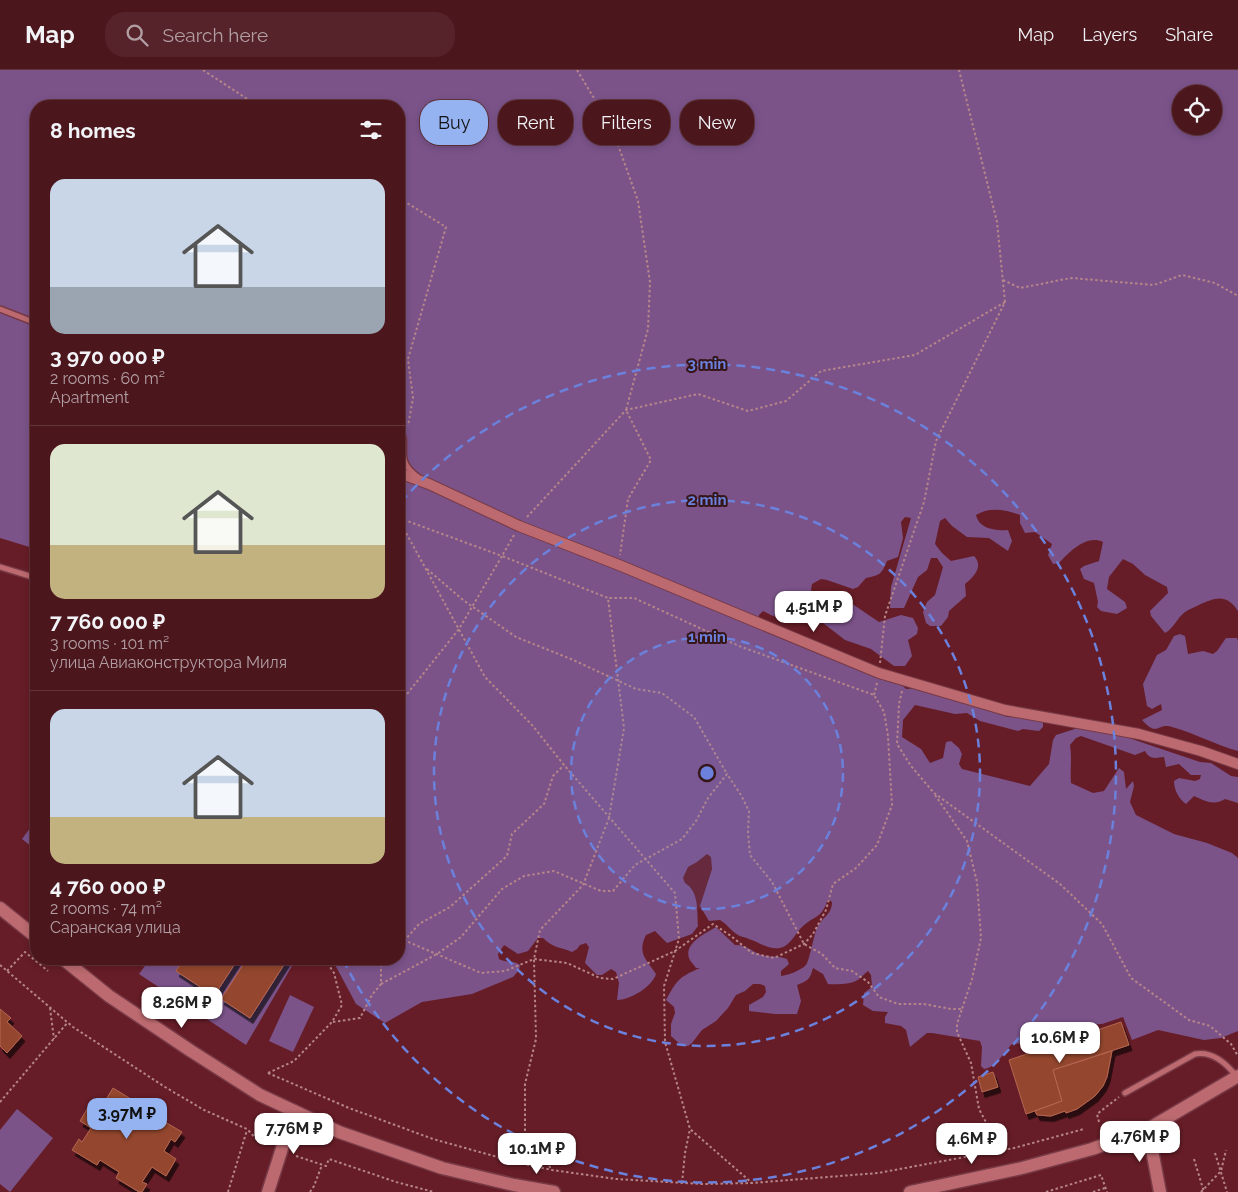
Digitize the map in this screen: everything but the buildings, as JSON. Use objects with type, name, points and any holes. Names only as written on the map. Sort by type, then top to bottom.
[{"type":"main road","points":[[1,910],[30,932]]},
{"type":"main road","points":[[70,965],[109,996],[191,1052],[260,1095],[339,1132],[442,1168],[514,1188],[554,1192]]},
{"type":"main road","points":[[910,1192],[1022,1168],[1092,1150],[1148,1129],[1237,1076]]},
{"type":"main road","points":[[268,1192],[294,1110]]},
{"type":"main road","points":[[1148,1129],[1160,1192]]},
{"type":"street","points":[[405,475],[429,484],[519,526],[879,673],[1005,710],[1139,734],[1201,751],[1238,764]]},
{"type":"lane","points":[[0,309],[30,321]]},
{"type":"lane","points":[[405,462],[414,474],[429,484]]},
{"type":"lane","points":[[0,567],[30,576]]},
{"type":"lane","points":[[1125,1093],[1188,1057],[1203,1052],[1212,1055],[1222,1062],[1237,1076]]},
{"type":"path","points":[[204,70],[249,100]]},
{"type":"path","points":[[405,696],[459,629],[519,526],[626,410],[648,329],[650,282],[638,201],[612,128],[577,70]]},
{"type":"path","points":[[874,695],[879,673],[885,616],[924,502],[936,441],[1005,302],[997,222],[959,70]]},
{"type":"path","points":[[405,202],[446,227],[408,359],[413,398],[408,428]]},
{"type":"path","points":[[1003,280],[1020,288],[1071,278],[1154,285],[1182,274],[1215,283],[1238,296]]},
{"type":"path","points":[[626,410],[698,394],[748,411],[786,401],[821,371],[915,356],[1005,302]]},
{"type":"path","points":[[618,565],[628,499],[651,460],[626,410]]},
{"type":"path","points":[[405,521],[502,556],[608,598],[634,598],[739,646],[874,695],[884,712],[888,736],[892,805],[877,845],[856,868],[833,884],[826,910],[813,934],[804,944],[774,958],[752,953],[713,924],[675,952],[613,979],[600,978],[567,963],[534,959],[504,971],[481,973],[405,941]]},
{"type":"path","points":[[405,530],[485,677],[532,725],[609,818],[675,893],[679,939],[664,986],[665,1042],[690,1129],[682,1183]]},
{"type":"path","points":[[425,567],[472,606],[516,636],[636,689],[662,693],[694,717],[749,811],[750,855],[772,882],[804,944],[822,954],[835,968],[852,971],[868,982],[879,997],[898,1004],[924,1004],[962,1009]]},
{"type":"path","points":[[552,1170],[525,1132],[525,1084],[536,1039],[534,959],[540,930],[584,885],[609,818],[624,728],[608,598]]},
{"type":"path","points":[[905,680],[899,704],[897,744],[911,766],[934,793],[966,841],[977,882],[981,938],[972,980],[956,1024],[957,1032],[971,1063],[979,1109],[989,1128],[1006,1150]]},
{"type":"path","points":[[405,940],[419,924],[450,907],[506,856],[512,834],[544,804],[553,776],[564,765]]},
{"type":"path","points":[[332,1022],[360,1018],[372,995],[381,984],[437,954],[462,937],[502,890],[524,876],[554,871],[600,891],[613,891],[635,866],[682,839],[696,821],[708,798],[727,774]]},
{"type":"path","points":[[934,793],[1060,884],[1102,924],[1130,978],[1189,1020],[1210,1026],[1231,1044],[1238,1056]]},
{"type":"path","points":[[7,971],[25,952],[30,956]]},
{"type":"path","points":[[0,964],[68,1022],[165,1087],[204,1110],[247,1129],[260,1143]]},
{"type":"path","points":[[41,965],[48,971]]},
{"type":"path","points":[[329,965],[334,973],[342,1005],[332,1022],[294,1061],[268,1073],[349,1108],[433,1139],[552,1170],[616,1179],[682,1183],[752,1183],[878,1173],[1006,1150],[1084,1128]]},
{"type":"path","points":[[381,965],[381,984]]},
{"type":"path","points":[[50,1008],[54,1039]]},
{"type":"path","points":[[0,1102],[68,1022]]},
{"type":"path","points":[[1099,1122],[1098,1114],[1100,1110],[1125,1093]]},
{"type":"path","points":[[228,1192],[247,1129]]},
{"type":"path","points":[[690,1129],[752,1183]]},
{"type":"path","points":[[1202,1191],[1221,1171],[1226,1150]]},
{"type":"path","points":[[1215,1154],[1227,1192]]},
{"type":"path","points":[[296,1156],[326,1166],[329,1159],[396,1182],[434,1192]]},
{"type":"path","points":[[1194,1159],[1202,1191]]},
{"type":"path","points":[[310,1192],[322,1165]]},
{"type":"path","points":[[1046,1192],[1101,1175],[1107,1192]]},
{"type":"path","points":[[1092,1192],[1106,1188]]},
{"type":"shaded area","points":[[0,70],[1238,70],[1238,611],[1234,605],[1225,599],[1210,600],[1185,612],[1165,633],[1151,616],[1150,611],[1168,593],[1167,587],[1145,575],[1133,564],[1123,559],[1109,577],[1107,589],[1125,602],[1127,608],[1117,614],[1101,611],[1097,607],[1098,602],[1094,583],[1084,579],[1080,569],[1099,561],[1103,542],[1091,540],[1085,542],[1073,549],[1059,563],[1053,564],[1048,555],[1052,544],[1035,532],[1025,533],[1020,523],[1020,515],[1004,510],[987,510],[976,515],[978,520],[989,528],[1008,530],[1012,541],[1008,551],[989,538],[967,537],[945,518],[940,521],[935,544],[942,553],[951,561],[974,556],[978,564],[977,571],[965,584],[966,596],[949,611],[948,617],[941,626],[930,626],[926,623],[923,612],[927,602],[935,595],[943,567],[937,558],[931,558],[927,570],[918,577],[904,608],[890,608],[891,587],[911,518],[905,517],[901,522],[903,538],[898,557],[887,561],[880,574],[866,578],[858,587],[853,589],[821,579],[812,584],[811,590],[817,599],[845,599],[879,622],[901,615],[913,618],[918,628],[917,634],[908,640],[912,656],[905,666],[894,666],[871,649],[845,640],[823,623],[810,606],[803,610],[796,620],[773,616],[763,611],[759,615],[759,620],[898,681],[906,689],[917,688],[1008,717],[1038,718],[1043,721],[1043,727],[1039,731],[1023,729],[1018,731],[980,721],[967,713],[955,714],[915,705],[903,720],[902,737],[921,749],[930,763],[943,758],[946,742],[951,741],[959,748],[962,754],[959,764],[962,769],[1030,786],[1049,764],[1053,740],[1056,735],[1078,728],[1123,736],[1200,762],[1211,763],[1231,776],[1238,777],[1238,803],[1225,799],[1210,802],[1194,796],[1186,804],[1177,794],[1174,781],[1179,778],[1195,781],[1200,779],[1201,775],[1191,775],[1179,764],[1166,767],[1164,757],[1151,757],[1145,751],[1135,755],[1081,736],[1076,738],[1070,745],[1071,783],[1093,793],[1104,791],[1119,768],[1124,772],[1126,789],[1133,781],[1134,786],[1130,802],[1136,815],[1174,834],[1207,843],[1232,853],[1238,858],[1238,1031],[1221,1038],[1204,1040],[1158,1030],[1132,1040],[1123,1017],[1102,1024],[1048,1028],[1024,1043],[1012,1044],[993,1066],[984,1069],[981,1066],[982,1047],[980,1041],[927,1033],[910,1047],[906,1030],[901,1026],[885,1023],[885,1017],[888,1012],[873,1011],[863,1005],[864,993],[872,987],[871,975],[868,971],[857,981],[844,984],[828,984],[823,974],[813,968],[808,979],[797,985],[801,1001],[797,1014],[749,1011],[749,1005],[763,997],[766,992],[765,986],[753,984],[745,991],[736,995],[728,1008],[716,1021],[702,1030],[692,1043],[688,1046],[682,1046],[671,1036],[671,1024],[675,1013],[674,1007],[666,1000],[679,980],[700,968],[696,968],[691,962],[688,953],[697,939],[716,927],[735,945],[744,946],[759,954],[787,959],[789,964],[781,971],[781,976],[790,974],[806,965],[817,928],[832,906],[832,902],[828,899],[821,913],[803,926],[788,944],[780,948],[771,948],[739,936],[720,920],[709,921],[700,906],[712,869],[711,857],[707,854],[688,867],[683,878],[695,896],[698,926],[692,934],[667,943],[655,931],[646,935],[642,947],[644,956],[656,974],[650,984],[628,998],[617,1000],[619,983],[616,972],[611,969],[602,975],[597,975],[585,963],[589,947],[586,943],[580,945],[572,952],[553,946],[543,938],[538,938],[528,951],[518,954],[504,945],[498,954],[499,959],[517,963],[520,965],[519,970],[513,977],[472,994],[422,1002],[385,1023],[356,1004],[335,965],[405,965],[405,100],[30,100],[30,547],[0,538]]},
{"type":"shaded area","points":[[1180,634],[1185,636],[1188,654],[1203,651],[1213,654],[1226,638],[1237,638],[1238,751],[1172,727],[1151,728],[1142,720],[1162,710],[1161,704],[1152,709],[1147,706],[1143,684],[1157,655],[1166,650],[1174,636]]},
{"type":"shaded area","points":[[30,828],[30,845],[22,839]]},
{"type":"shaded area","points":[[146,965],[293,965],[246,1045],[139,974]]},
{"type":"shaded area","points":[[290,995],[314,1007],[293,1052],[269,1041]]},
{"type":"shaded area","points":[[17,1109],[53,1138],[10,1192],[0,1184],[0,1130]]}]
